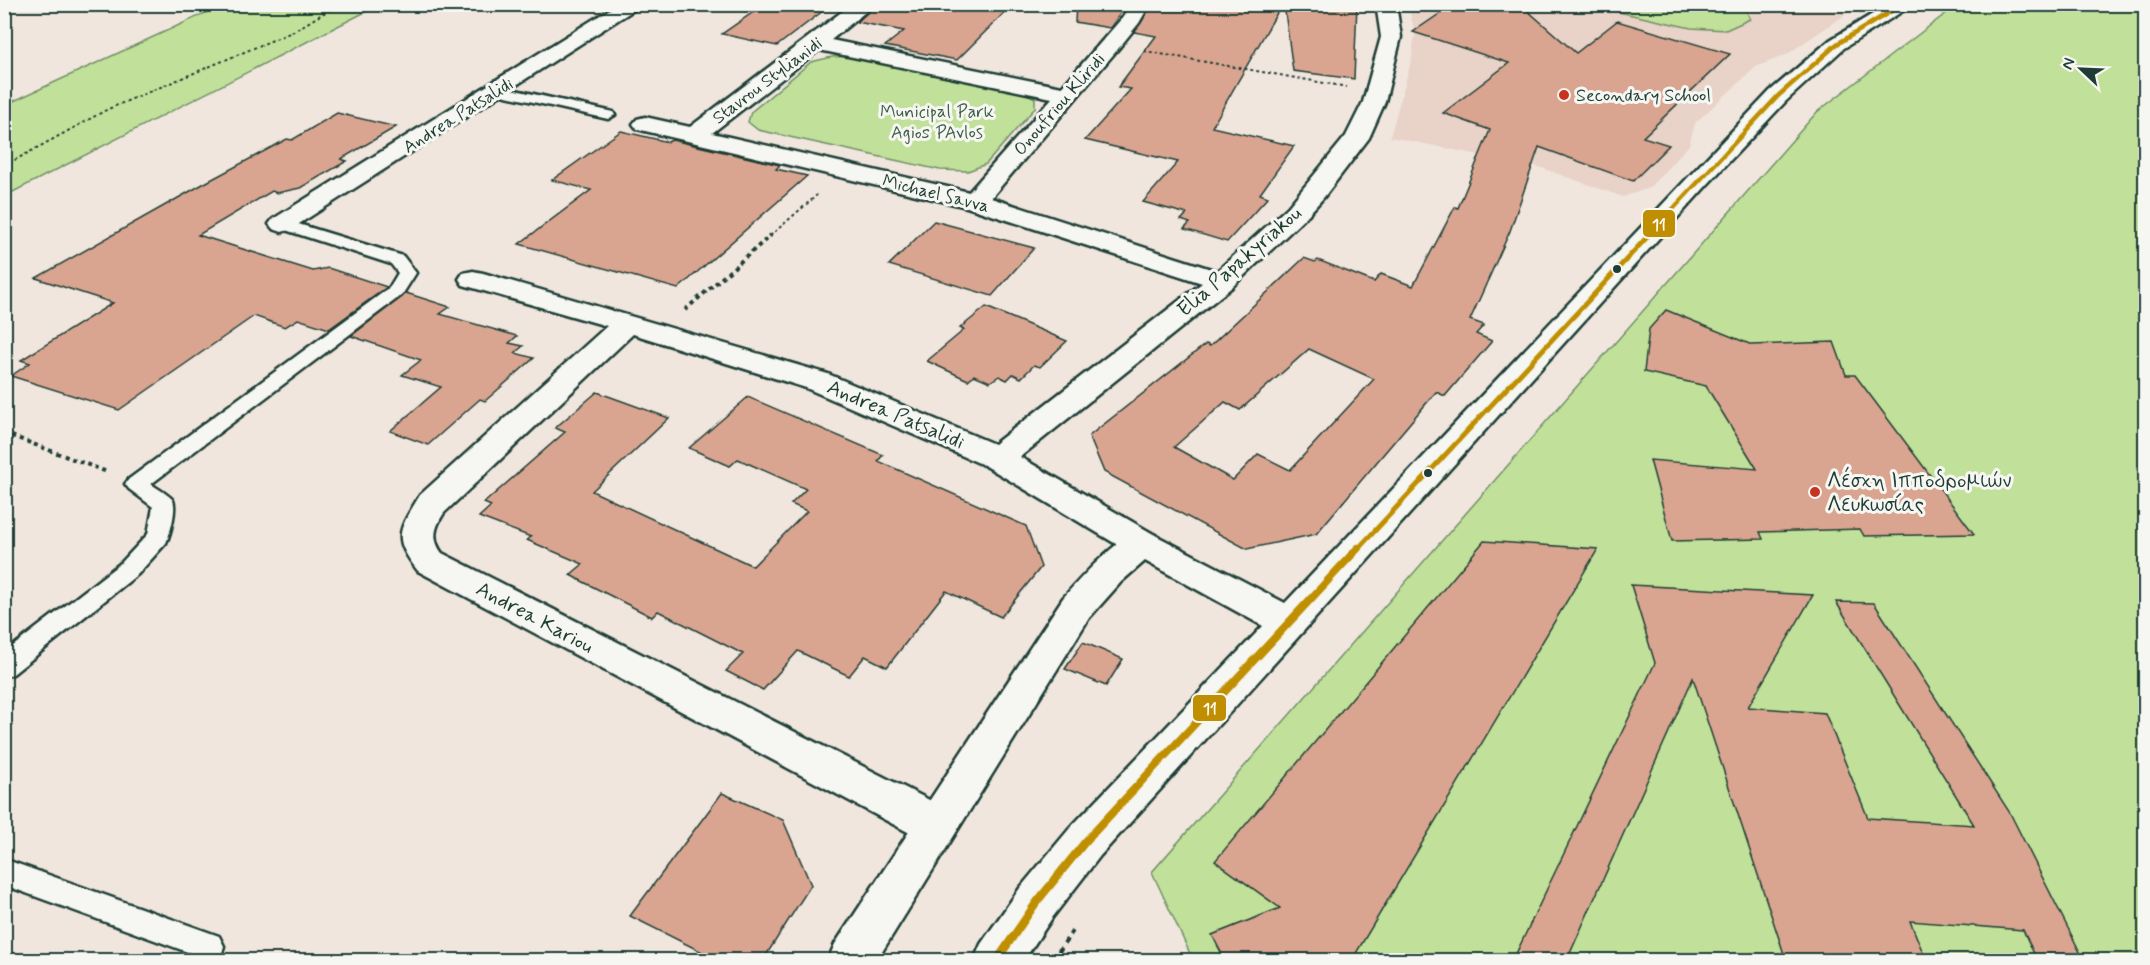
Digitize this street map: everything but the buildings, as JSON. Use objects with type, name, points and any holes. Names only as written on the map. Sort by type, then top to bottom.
[{"type":"street","name":"Andrea Patsalidi","points":[[282,224],[633,4]]},
{"type":"street","name":"Stavrou Stylianidi","points":[[696,134],[865,4]]},
{"type":"street","name":"Onoufriou Kliridi","points":[[975,201],[1112,45],[1132,19],[1140,4]]},
{"type":"street","name":"Elia Papakyriakou","points":[[997,458],[1222,280],[1297,212],[1315,192],[1357,138],[1377,92],[1391,38],[1386,4]]},
{"type":"street","points":[[997,960],[1036,903],[1085,842],[1562,331],[1698,180],[1778,96],[1837,44],[1903,5]]},
{"type":"street","points":[[816,43],[1068,95]]},
{"type":"street","name":"Michael Savva","points":[[645,124],[696,134],[975,201],[1222,280]]},
{"type":"street","name":"Andrea Patsalidi","points":[[472,279],[643,327],[817,381],[997,458],[1143,544],[1288,622]]},
{"type":"street","name":"Andrea Kariou","points":[[643,327],[432,504],[418,526],[417,547],[430,562],[936,825]]},
{"type":"street","points":[[850,960],[1076,608],[1108,572],[1143,544]]},
{"type":"lane","points":[[498,90],[608,115]]},
{"type":"lane","points":[[4,667],[130,567],[158,537],[164,504],[136,484],[396,291],[407,273],[398,260],[282,224]]},
{"type":"lane","points":[[4,872],[209,946],[206,960]]},
{"type":"path","points":[[4,166],[108,109],[292,32],[339,4]]},
{"type":"path","points":[[1112,45],[1377,92]]},
{"type":"path","points":[[643,327],[845,171]]},
{"type":"path","points":[[4,433],[136,484]]},
{"type":"shaded area","name":"Secondary School","points":[[1846,4],[1849,12],[1786,55],[1756,67],[1695,123],[1689,145],[1649,188],[1623,197],[1539,167],[1390,137],[1412,58],[1415,32],[1408,5]]},
{"type":"green space","points":[[225,4],[379,5],[5,196],[5,105]]},
{"type":"green space","points":[[1587,5],[1744,5],[1750,19],[1726,30],[1691,28]]},
{"type":"green space","name":"Λέσχη Ιπποδρομιών Λευκωσίας","points":[[1957,5],[2145,5],[2145,960],[1193,960],[1152,872],[1817,112]]},
{"type":"green space","name":"Municipal Park Agios PAvlos","points":[[853,56],[1021,91],[1035,98],[1035,108],[986,164],[968,171],[940,170],[758,130],[748,122],[751,112],[811,62],[832,57]]},
{"type":"transit line","name":"11","points":[[997,960],[1036,903],[1085,842],[1778,96],[1837,44],[1903,4]]},
{"type":"place","name":"Secondary School","points":[[1564,95]]},
{"type":"place","name":"Λέσχη Ιπποδρομιών Λευκωσίας","points":[[1815,492]]}]
